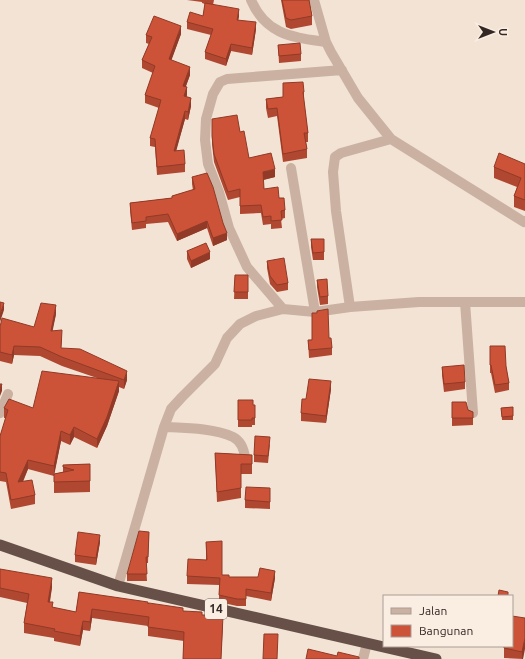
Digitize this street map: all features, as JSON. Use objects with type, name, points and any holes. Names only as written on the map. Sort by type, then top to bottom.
[{"type":"highway","name":"14","points":[[0,545],[118,586],[383,647]]},
{"type":"highway","name":"14","points":[[384,647],[436,659]]},
{"type":"street","points":[[251,0],[256,12],[270,26],[287,35],[326,42]]},
{"type":"street","points":[[314,0],[326,42],[358,98],[391,139],[524,222],[525,221]]},
{"type":"street","points":[[282,309],[247,267],[229,228],[219,192],[208,164],[205,140],[206,119],[213,94],[220,82],[227,79],[342,70]]},
{"type":"street","points":[[350,307],[336,211],[333,172],[335,158],[340,153],[391,139]]},
{"type":"street","points":[[291,168],[315,312]]},
{"type":"street","points":[[118,586],[164,426],[171,409],[215,364],[227,338],[240,324],[256,316],[282,309],[315,312],[350,307],[419,302],[525,302]]},
{"type":"street","points":[[465,302],[474,413]]},
{"type":"street","points":[[0,413],[8,394]]},
{"type":"street","points":[[164,426],[198,429],[234,437],[241,444],[245,458]]},
{"type":"street","points":[[364,659],[367,643]]},
{"type":"building","points":[[282,0],[309,0],[312,16],[291,20],[286,18]]},
{"type":"building","points":[[205,3],[239,9],[237,20],[256,22],[252,48],[231,44],[226,59],[205,52],[213,29],[187,22],[190,12],[203,16]]},
{"type":"building","points":[[154,16],[181,26],[169,59],[190,67],[183,86],[187,87],[184,96],[191,98],[188,112],[185,111],[174,151],[184,150],[185,164],[157,167],[155,139],[150,138],[161,100],[145,95],[155,66],[142,60],[152,37],[146,35]]},
{"type":"building","points":[[300,43],[301,54],[279,56],[278,45]]},
{"type":"building","points":[[303,82],[308,133],[304,133],[307,149],[283,154],[277,108],[268,109],[266,99],[283,97],[283,83]]},
{"type":"building","points":[[237,115],[240,132],[244,131],[249,158],[271,153],[275,169],[263,172],[264,189],[278,187],[279,198],[284,198],[285,210],[281,211],[282,220],[271,221],[271,216],[263,217],[261,205],[240,206],[240,189],[228,192],[214,154],[212,119]]},
{"type":"building","points":[[499,153],[525,164],[525,200],[514,196],[521,178],[494,167]]},
{"type":"building","points":[[207,173],[213,187],[227,233],[213,238],[207,221],[177,234],[168,214],[146,217],[146,221],[132,223],[130,203],[172,198],[172,196],[195,189],[192,177]]},
{"type":"building","points":[[311,239],[324,239],[324,252],[313,253]]},
{"type":"building","points":[[206,243],[210,252],[191,261],[187,251]]},
{"type":"building","points":[[284,258],[288,283],[277,285],[270,276],[267,261]]},
{"type":"building","points":[[235,275],[248,275],[248,292],[234,292]]},
{"type":"building","points":[[327,279],[328,296],[320,297],[317,280]]},
{"type":"building","points":[[0,302],[4,303],[0,315]]},
{"type":"building","points":[[41,303],[56,305],[51,331],[62,330],[61,348],[80,349],[127,371],[124,380],[62,357],[40,347],[14,346],[12,355],[0,352],[0,327],[2,318],[34,327]]},
{"type":"building","points":[[328,309],[329,338],[331,338],[332,348],[309,350],[308,340],[312,340],[312,313],[317,313],[317,311]]},
{"type":"building","points":[[490,346],[505,346],[509,383],[495,385],[490,365]]},
{"type":"building","points":[[464,365],[465,382],[444,384],[442,367]]},
{"type":"building","points":[[42,371],[119,381],[107,417],[97,439],[74,427],[70,435],[61,431],[54,466],[28,460],[18,482],[32,480],[35,495],[11,500],[6,473],[0,472],[0,436],[8,410],[4,408],[9,399],[33,408]]},
{"type":"building","points":[[309,379],[331,381],[326,416],[301,413],[302,399],[306,399]]},
{"type":"building","points":[[238,400],[253,400],[253,405],[255,405],[255,418],[252,418],[252,420],[238,420]]},
{"type":"building","points":[[452,402],[466,402],[468,410],[473,412],[473,418],[452,418]]},
{"type":"building","points":[[513,407],[513,416],[502,417],[501,408]]},
{"type":"building","points":[[255,436],[270,437],[268,456],[254,455]]},
{"type":"building","points":[[215,453],[252,455],[252,464],[241,464],[241,488],[217,492]]},
{"type":"building","points":[[90,464],[90,481],[54,482],[54,474],[74,470],[63,467],[63,465]]},
{"type":"building","points":[[246,487],[270,488],[270,502],[245,500]]},
{"type":"building","points":[[139,531],[149,532],[148,557],[146,557],[147,574],[127,574]]},
{"type":"building","points":[[78,532],[100,535],[96,558],[75,555]]},
{"type":"building","points":[[222,541],[222,575],[229,575],[229,577],[258,577],[260,568],[275,571],[271,593],[246,589],[246,599],[237,599],[219,595],[220,578],[187,576],[188,559],[207,560],[206,542]]},
{"type":"building","points":[[0,569],[52,578],[48,602],[53,602],[52,607],[76,612],[79,592],[148,602],[148,604],[183,608],[183,611],[202,612],[202,615],[223,615],[221,659],[183,659],[184,632],[148,627],[149,617],[92,609],[90,622],[83,621],[80,636],[24,623],[29,594],[0,588]]},
{"type":"building","points":[[499,590],[508,592],[508,595],[498,595]]},
{"type":"building","points":[[513,616],[525,618],[525,638],[522,652],[504,648],[513,647]]},
{"type":"building","points":[[264,634],[278,634],[277,659],[263,659]]},
{"type":"building","points":[[308,649],[337,656],[338,652],[359,657],[359,659],[306,659]]}]
